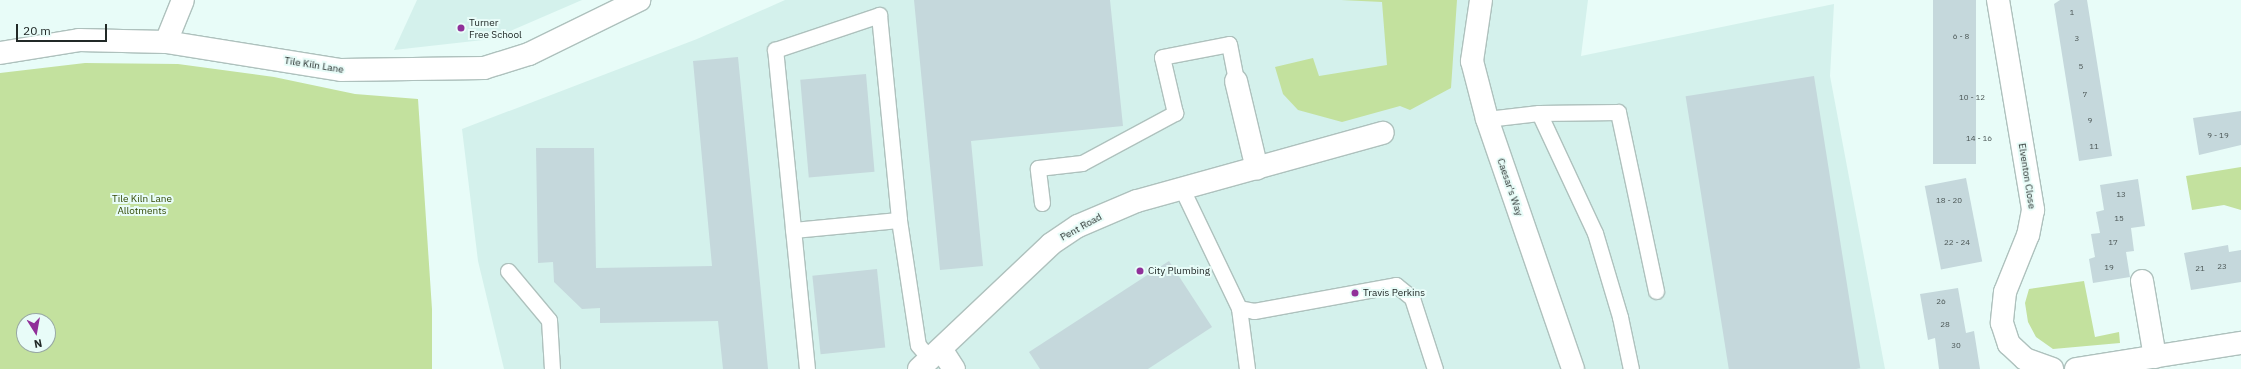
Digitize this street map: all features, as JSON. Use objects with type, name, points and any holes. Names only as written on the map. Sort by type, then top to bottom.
[{"type":"street","points":[[166,42],[183,0]]},
{"type":"street","name":"Tile Kiln Lane","points":[[0,53],[79,40],[166,42],[341,70],[484,68],[529,54],[639,0]]},
{"type":"street","name":"Caesar's Way","points":[[1481,0],[1472,61],[1487,119],[1573,369]]},
{"type":"street","name":"Elventon Close","points":[[1998,0],[2034,210],[2028,235],[2005,292],[2002,323],[2009,344],[2025,359],[2052,369]]},
{"type":"street","points":[[1236,81],[1257,169]]},
{"type":"street","name":"Pent Road","points":[[930,359],[1051,244],[1078,226],[1137,201],[1383,133]]},
{"type":"street","points":[[2142,281],[2155,357]]},
{"type":"street","points":[[2076,369],[2241,343]]},
{"type":"street","points":[[930,359],[954,369]]},
{"type":"lane","points":[[806,369],[775,50],[879,15],[899,220],[918,345],[930,359]]},
{"type":"lane","points":[[1042,203],[1038,168],[1082,163],[1175,113],[1162,57],[1229,44],[1236,81]]},
{"type":"lane","points":[[1487,119],[1539,113],[1618,112],[1656,291]]},
{"type":"lane","points":[[1539,113],[1595,233],[1620,317],[1632,369]]},
{"type":"lane","points":[[1182,189],[1239,308],[1248,369]]},
{"type":"lane","points":[[793,230],[899,220]]},
{"type":"lane","points":[[508,271],[549,320],[552,369]]},
{"type":"lane","points":[[1239,308],[1254,310],[1396,285],[1412,298],[1435,369]]},
{"type":"shaded area","name":"Turner Free School","points":[[417,0],[582,0],[492,39],[394,50]]},
{"type":"shaded area","points":[[785,0],[1588,0],[1581,56],[1834,4],[1830,76],[1885,369],[504,369],[478,261],[462,129],[697,39]]},
{"type":"green space","points":[[1341,0],[1457,0],[1451,88],[1410,110],[1400,106],[1342,122],[1298,110],[1283,94],[1275,67],[1313,58],[1319,76],[1387,65],[1382,2]]},
{"type":"green space","name":"Tile Kiln Lane Allotments","points":[[85,63],[178,64],[274,77],[355,94],[418,99],[432,309],[432,369],[0,369],[0,73]]},
{"type":"green space","points":[[2241,167],[2241,210],[2224,205],[2192,210],[2186,176]]},
{"type":"green space","points":[[2084,281],[2095,337],[2119,332],[2120,343],[2053,349],[2036,337],[2028,322],[2025,303],[2029,289]]},
{"type":"building","points":[[914,0],[1110,0],[1123,126],[971,141],[983,266],[940,270]]},
{"type":"building","points":[[1933,0],[1976,0],[1976,164],[1933,164]]},
{"type":"building","points":[[2060,0],[2087,0],[2112,156],[2079,161],[2054,4]]},
{"type":"building","points":[[738,57],[768,369],[723,369],[718,321],[600,323],[600,308],[582,309],[554,282],[553,262],[538,263],[536,148],[594,148],[596,268],[712,266],[693,61]]},
{"type":"building","points":[[866,74],[875,172],[809,177],[800,80]]},
{"type":"building","points":[[1814,76],[1860,368],[1729,369],[1686,96]]},
{"type":"building","points":[[2241,111],[2241,145],[2199,155],[2193,118]]},
{"type":"building","points":[[1966,178],[1982,261],[1941,269],[1925,186]]},
{"type":"building","points":[[2138,179],[2145,226],[2131,228],[2134,251],[2126,252],[2130,277],[2093,283],[2089,259],[2095,257],[2091,234],[2100,233],[2096,212],[2104,210],[2100,185]]},
{"type":"building","points":[[2228,245],[2229,252],[2241,250],[2241,282],[2191,290],[2184,253]]},
{"type":"building","points":[[1169,261],[1212,327],[1148,369],[1040,369],[1029,352]]},
{"type":"building","points":[[877,269],[885,348],[821,354],[812,276]]},
{"type":"building","points":[[1958,288],[1966,333],[1974,331],[1980,369],[1939,369],[1935,338],[1928,340],[1920,294]]},
{"type":"place","name":"Turner Free School","points":[[461,28]]},
{"type":"place","name":"City Plumbing","points":[[1140,271]]},
{"type":"place","name":"Travis Perkins","points":[[1355,293]]}]
